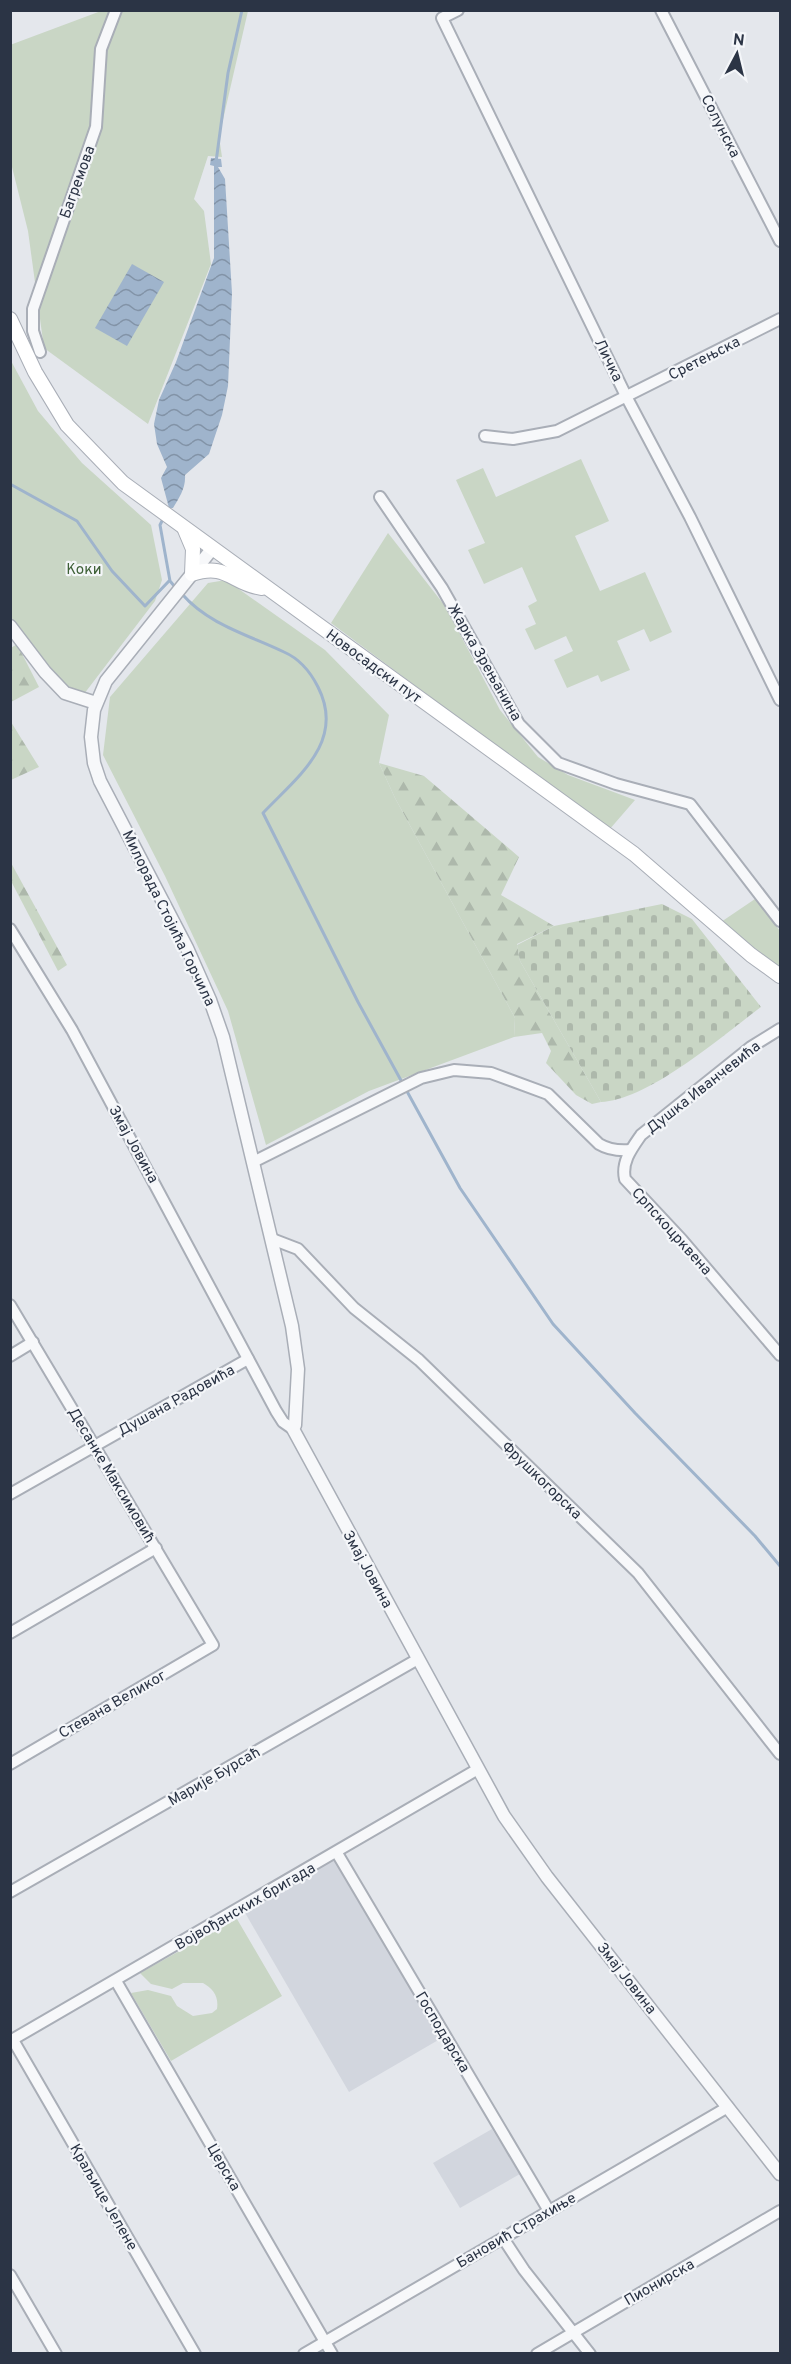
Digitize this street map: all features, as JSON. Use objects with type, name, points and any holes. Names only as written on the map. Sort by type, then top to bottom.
[{"type":"main road","name":"Новосадски пут","points":[[10,319],[34,372],[67,425],[123,483],[634,854],[751,955],[780,976]]},
{"type":"main road","points":[[185,530],[193,549],[187,579]]},
{"type":"main road","points":[[187,579],[200,571],[220,570],[248,586],[267,589]]},
{"type":"street","name":"Багремова","points":[[40,352],[33,331],[33,309],[96,127],[101,49],[116,10]]},
{"type":"street","name":"Личка","points":[[458,10],[442,18],[627,398],[690,517],[780,700]]},
{"type":"street","name":"Солунска","points":[[661,10],[780,241]]},
{"type":"street","name":"Сретењска","points":[[485,436],[513,439],[557,431],[779,323]]},
{"type":"street","name":"Жарка Зрењанина","points":[[380,497],[442,588],[519,724],[558,762],[616,784],[690,804],[780,921]]},
{"type":"street","name":"Милорада Стојића Горчила","points":[[212,549],[114,668],[100,691],[91,737],[96,772],[187,948],[210,1000],[223,1037],[292,1326],[298,1369],[293,1429]]},
{"type":"street","points":[[10,626],[45,672],[65,693],[96,704]]},
{"type":"street","name":"Змај Јовина","points":[[10,929],[77,1041],[191,1249],[248,1359],[283,1422],[293,1429],[478,1769],[516,1834],[780,2174]]},
{"type":"street","name":"Душка Иванчевића","points":[[630,1150],[641,1135],[690,1094],[751,1047],[780,1029]]},
{"type":"street","points":[[253,1161],[421,1078],[454,1070],[491,1073],[525,1083],[548,1094],[606,1148],[630,1150]]},
{"type":"street","name":"Српскоцрквена","points":[[630,1150],[623,1171],[625,1179],[682,1240],[780,1355]]},
{"type":"street","name":"Фрушкогорска","points":[[272,1239],[298,1249],[354,1308],[419,1360],[638,1573],[780,1754]]},
{"type":"street","name":"Десанке Максимовић","points":[[10,1305],[213,1645]]},
{"type":"street","points":[[10,1356],[33,1342]]},
{"type":"street","name":"Душана Радовића","points":[[10,1494],[248,1359]]},
{"type":"street","points":[[10,1633],[156,1548]]},
{"type":"street","name":"Стевана Великог","points":[[10,1764],[213,1645]]},
{"type":"street","name":"Марије Бурсаћ","points":[[10,1892],[418,1659]]},
{"type":"street","name":"Војвођанских бригада","points":[[12,2041],[478,1769]]},
{"type":"street","name":"Господарска","points":[[337,1853],[549,2211]]},
{"type":"street","name":"Церска","points":[[116,1980],[332,2354]]},
{"type":"street","name":"Краљице Јелене","points":[[12,2041],[195,2354]]},
{"type":"street","name":"Бановић Страхиње","points":[[304,2354],[728,2107]]},
{"type":"street","name":"Пионирска","points":[[537,2354],[780,2211]]},
{"type":"street","points":[[503,2238],[516,2259],[590,2354]]},
{"type":"street","points":[[10,2275],[56,2354]]},
{"type":"shaded area","points":[[335,1859],[440,2039],[349,2092],[244,1911]]},
{"type":"shaded area","points":[[492,2129],[520,2174],[460,2208],[433,2163]]},
{"type":"green space","points":[[101,11],[248,11],[219,137],[222,157],[208,156],[194,199],[204,211],[211,264],[148,424],[44,348],[28,231],[11,163],[10,45]]},
{"type":"green space","name":"Коки","points":[[10,359],[38,411],[82,463],[151,525],[162,580],[155,601],[84,694],[68,686],[53,672],[11,618]]},
{"type":"green space","points":[[581,459],[609,521],[575,536],[600,591],[645,572],[672,632],[650,642],[644,629],[617,641],[630,670],[601,682],[598,675],[567,688],[554,660],[573,651],[566,636],[535,650],[525,629],[536,624],[528,606],[537,601],[522,567],[484,584],[468,550],[485,543],[456,480],[483,468],[496,497]]},
{"type":"green space","points":[[388,533],[445,606],[500,710],[538,757],[568,775],[635,800],[609,830],[331,623]]},
{"type":"green space","points":[[226,580],[325,650],[389,715],[379,763],[395,798],[515,1018],[514,1037],[369,1091],[266,1145],[228,1011],[165,876],[103,755],[110,697],[208,583]]},
{"type":"green space","points":[[17,644],[39,687],[11,702],[11,648]]},
{"type":"green space","points":[[11,722],[39,767],[10,780]]},
{"type":"green space","points":[[379,763],[424,776],[519,857],[501,895],[554,926],[517,944],[520,961],[601,1102],[592,1104],[576,1095],[546,1063],[551,1051],[542,1033],[514,1037],[515,1018],[395,798]]},
{"type":"green space","points":[[10,861],[67,965],[58,971],[11,881]]},
{"type":"green space","points":[[755,899],[780,931],[780,968],[721,922]]},
{"type":"green space","points":[[662,904],[692,919],[761,1007],[662,1079],[620,1099],[601,1102],[520,961],[517,945],[554,926]]},
{"type":"green space","points":[[237,1919],[282,1996],[171,2061],[131,1993],[148,1990],[171,1996],[177,2006],[193,2016],[212,2013],[217,2009],[216,1997],[212,1990],[203,1983],[183,1983],[172,1989],[151,1984],[140,1973]]},
{"type":"water","points":[[211,158],[221,159],[222,167],[218,167],[225,179],[232,293],[228,386],[222,415],[209,454],[185,475],[182,493],[173,508],[169,508],[161,478],[167,467],[157,444],[154,424],[159,400],[176,362],[214,258],[214,166],[210,165]]},
{"type":"water","points":[[132,264],[164,282],[127,346],[95,328]]},
{"type":"waterway","points":[[216,162],[228,73],[242,10]]},
{"type":"waterway","points":[[10,484],[77,521],[112,571],[145,606],[169,581]]},
{"type":"waterway","points":[[164,517],[160,525],[170,581],[175,587]]},
{"type":"waterway","points":[[182,594],[204,614],[295,658],[308,671],[318,687],[325,707],[326,725],[322,742],[303,772],[263,813],[358,1002],[460,1188],[553,1324],[635,1413],[755,1536],[780,1566]]}]
